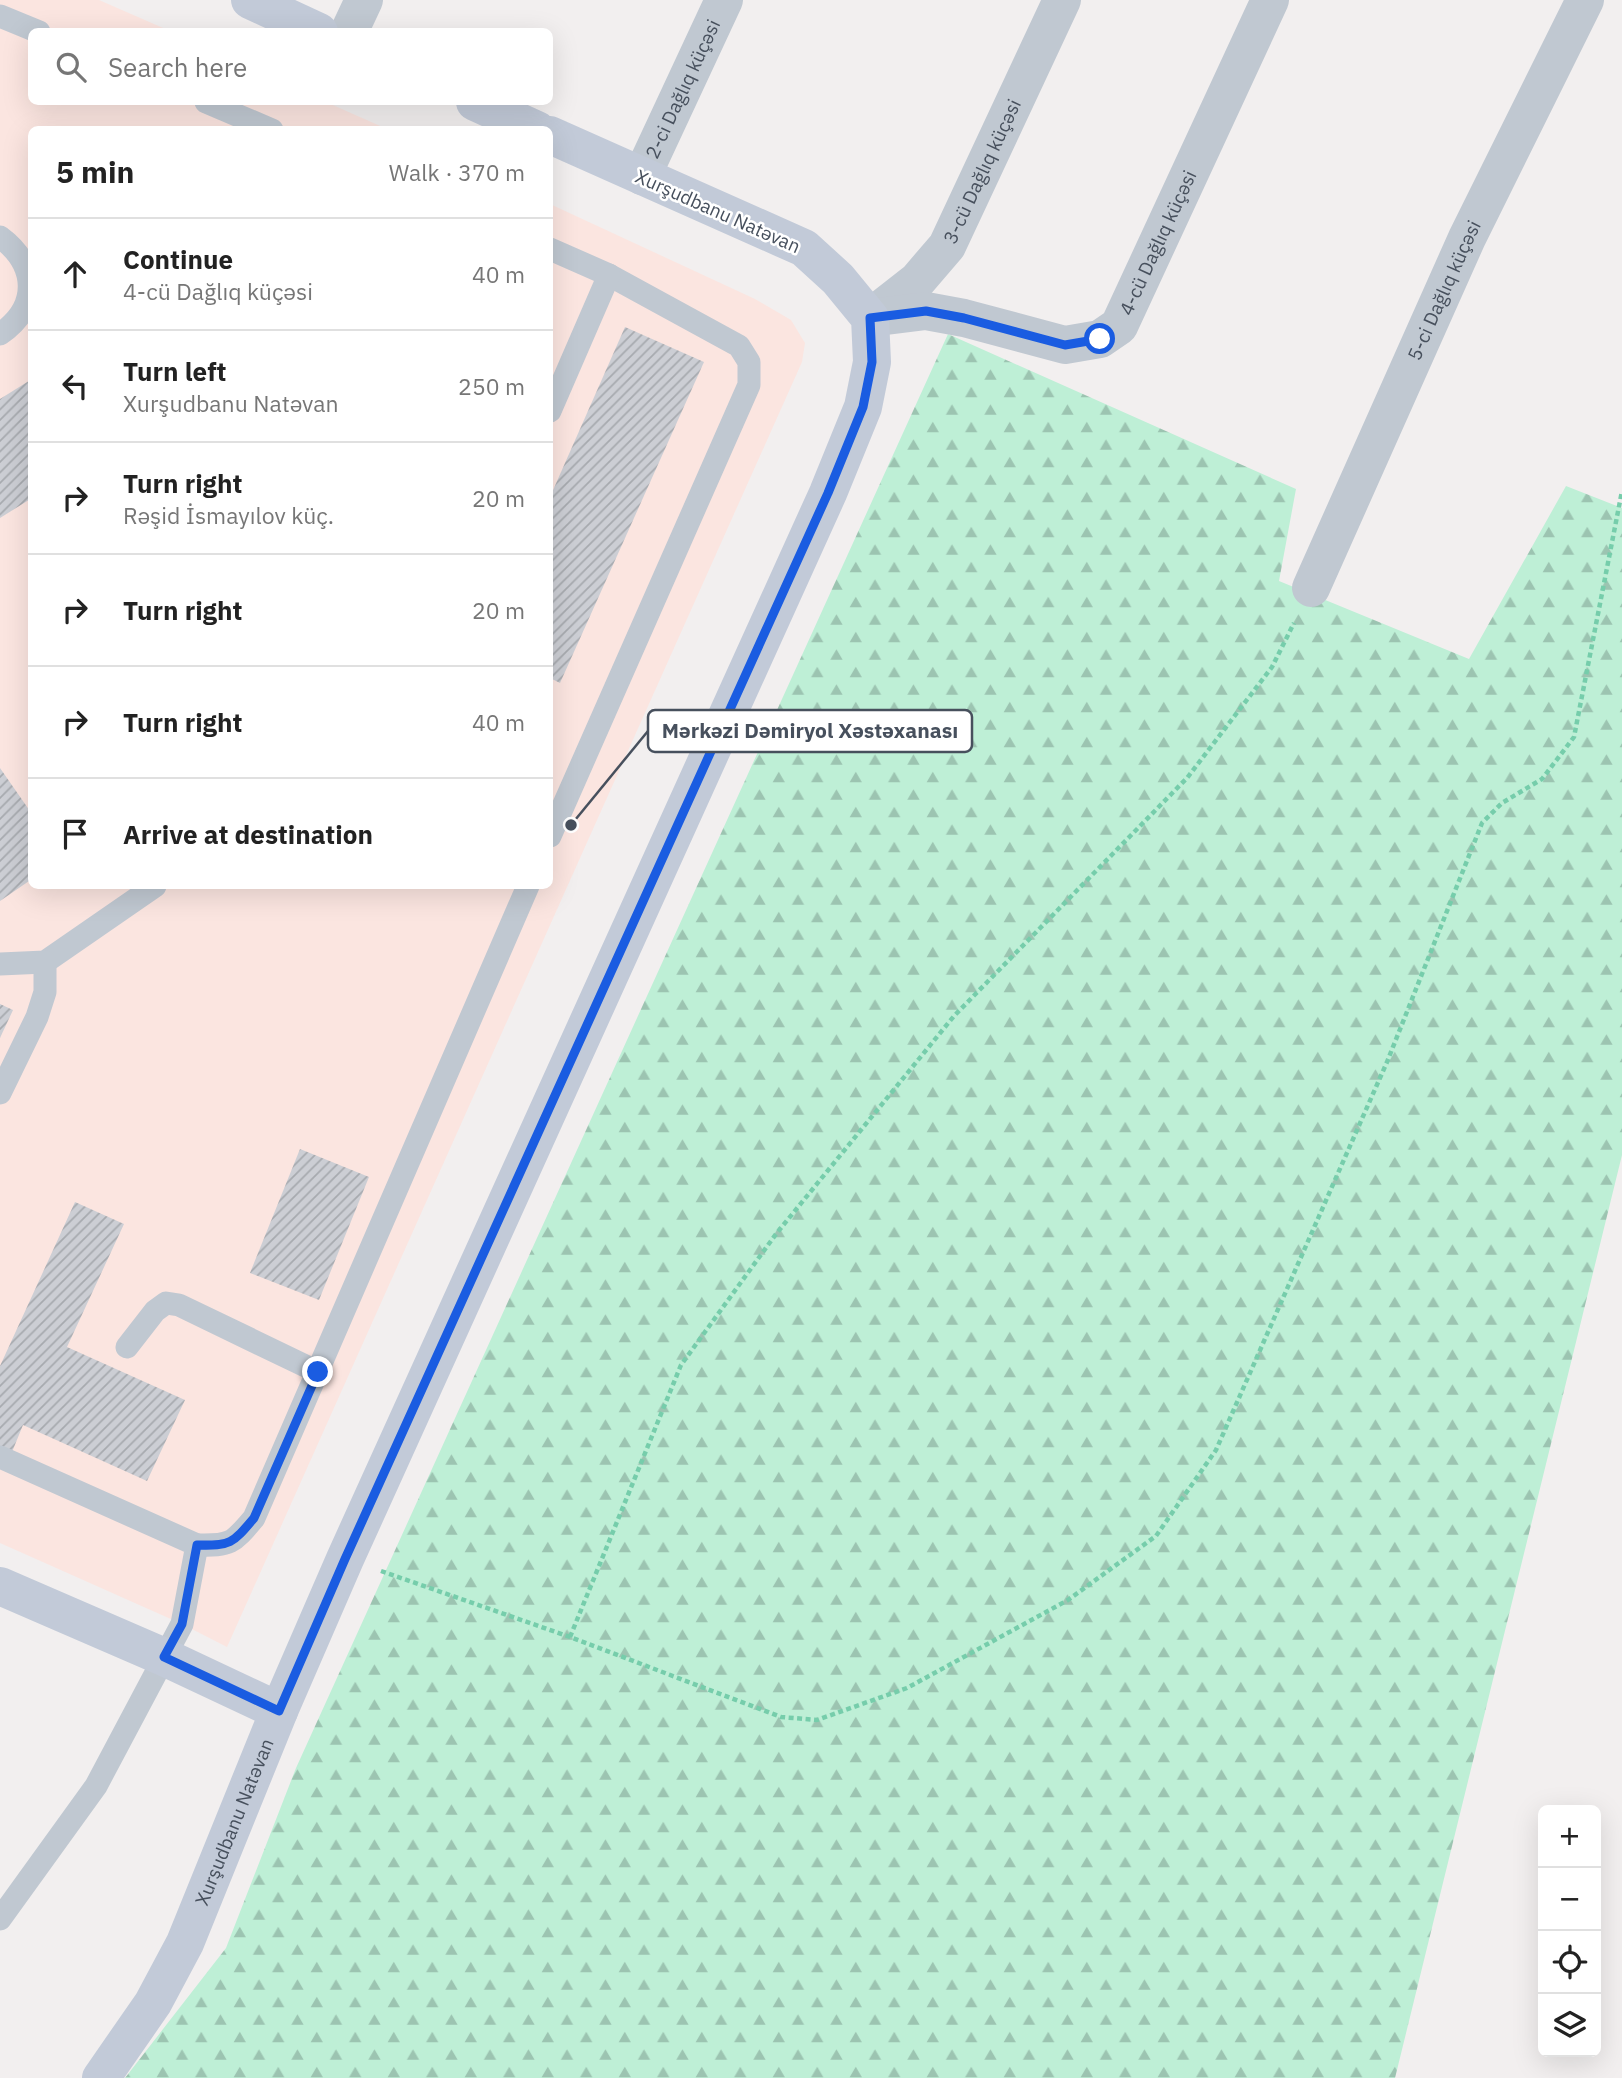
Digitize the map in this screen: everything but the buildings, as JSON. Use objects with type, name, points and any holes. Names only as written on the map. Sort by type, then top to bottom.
[{"type":"main road","points":[[250,0],[310,28]]},
{"type":"main road","points":[[482,105],[528,126]]},
{"type":"main road","name":"Xurşudbanu Natəvan","points":[[101,2078],[153,2003],[185,1943],[279,1711],[345,1559],[828,493],[863,407],[872,362],[870,318],[838,279],[804,248],[553,136]]},
{"type":"main road","points":[[0,1586],[164,1657],[279,1711]]},
{"type":"street","points":[[351,28],[365,0]]},
{"type":"street","name":"2-ci Dağlıq küçəsi","points":[[642,176],[724,0]]},
{"type":"street","name":"3-cü Dağlıq küçəsi","points":[[870,318],[917,281],[947,246],[1062,0]]},
{"type":"street","name":"4-cü Dağlıq küçəsi","points":[[870,318],[926,311],[964,318],[1065,345],[1100,339],[1119,326],[1270,0]]},
{"type":"street","name":"5-ci Dağlıq küçəsi","points":[[1311,587],[1467,238],[1586,0]]},
{"type":"lane","points":[[0,16],[28,28]]},
{"type":"lane","points":[[213,105],[263,126]]},
{"type":"lane","points":[[0,237],[16,249],[28,271]]},
{"type":"lane","points":[[553,250],[610,275],[739,346],[749,362],[749,385],[553,829]]},
{"type":"lane","points":[[553,404],[610,275]]},
{"type":"lane","points":[[0,334],[15,324],[28,300]]},
{"type":"lane","points":[[0,964],[45,962],[151,889]]},
{"type":"lane","points":[[0,1457],[197,1545],[224,1546],[242,1532],[254,1518],[526,889]]},
{"type":"lane","points":[[0,1093],[37,1017],[44,992],[45,962]]},
{"type":"lane","points":[[127,1347],[155,1311],[166,1303],[179,1305],[318,1372]]},
{"type":"lane","points":[[0,1919],[96,1786],[182,1624],[197,1545]]},
{"type":"path","points":[[345,1559],[570,1637],[780,1717],[817,1720],[907,1688],[1068,1600],[1156,1536],[1216,1450],[1387,1062],[1482,822],[1502,803],[1542,779],[1574,737],[1622,491]]},
{"type":"path","points":[[570,1637],[681,1366],[776,1234],[954,1016],[1187,778],[1272,667],[1311,587]]},
{"type":"shaded area","points":[[0,0],[99,0],[163,28],[28,28],[28,105],[333,105],[380,126],[28,126],[28,889],[553,889],[553,205],[755,299],[791,320],[805,343],[802,362],[227,1647],[182,1624],[0,1543]]},
{"type":"green space","points":[[948,334],[1296,489],[1279,581],[1469,659],[1566,486],[1622,508],[1622,1155],[1395,2078],[125,2078],[226,1948],[296,1768]]},
{"type":"place","name":"Mərkəzi Dəmiryol Xəstəxanası","points":[[571,825]]},
{"type":"route","points":[[318,1372],[254,1518],[224,1546],[197,1545],[182,1624],[164,1657],[279,1711],[345,1559],[828,493],[863,407],[872,362],[870,318],[926,311],[964,318],[1065,345],[1100,339]]}]
